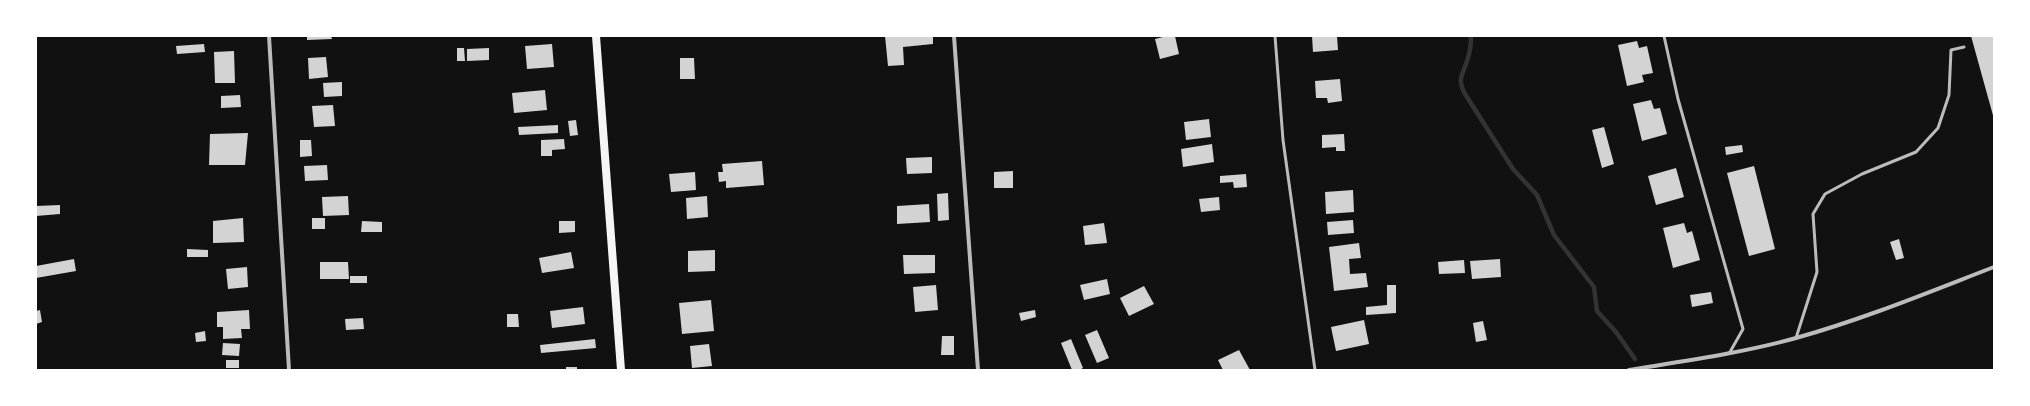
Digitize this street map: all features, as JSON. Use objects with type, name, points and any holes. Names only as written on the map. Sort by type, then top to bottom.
[{"type":"main road","points":[[596,36],[621,370]]},
{"type":"street","points":[[269,36],[289,370]]},
{"type":"street","points":[[954,36],[978,370]]},
{"type":"street","points":[[1629,370],[1730,352],[1796,338],[1894,306],[1994,267]]},
{"type":"lane","points":[[1275,36],[1283,140],[1315,370]]},
{"type":"lane","points":[[1664,36],[1678,99],[1743,329],[1730,352]]},
{"type":"lane","points":[[1796,338],[1817,272],[1813,214],[1825,194],[1862,174],[1916,152],[1938,128],[1949,95],[1951,50],[1964,47]]},
{"type":"building","points":[[307,36],[331,36],[332,39],[307,40]]},
{"type":"building","points":[[885,36],[933,36],[933,44],[903,47],[904,65],[888,66]]},
{"type":"building","points":[[1175,36],[1179,54],[1160,59],[1155,39]]},
{"type":"building","points":[[1312,36],[1337,36],[1338,50],[1313,52]]},
{"type":"building","points":[[1971,36],[1994,36],[1994,119]]},
{"type":"building","points":[[1637,41],[1639,48],[1647,46],[1653,73],[1642,75],[1644,82],[1627,86],[1618,45]]},
{"type":"building","points":[[204,44],[205,52],[177,54],[176,46]]},
{"type":"building","points":[[552,44],[554,67],[527,69],[525,46]]},
{"type":"building","points":[[457,48],[464,48],[465,61],[457,61]]},
{"type":"building","points":[[489,48],[489,60],[467,61],[467,49]]},
{"type":"building","points":[[234,51],[235,83],[215,83],[214,52]]},
{"type":"building","points":[[326,57],[328,77],[309,79],[308,58]]},
{"type":"building","points":[[680,58],[694,58],[695,79],[680,79]]},
{"type":"building","points":[[1340,79],[1342,101],[1328,103],[1327,98],[1316,98],[1315,81]]},
{"type":"building","points":[[342,82],[342,96],[324,97],[323,83]]},
{"type":"building","points":[[545,90],[547,110],[514,113],[512,93]]},
{"type":"building","points":[[240,95],[241,107],[221,108],[221,96]]},
{"type":"building","points":[[1651,100],[1654,109],[1660,108],[1667,134],[1642,141],[1633,104]]},
{"type":"building","points":[[333,105],[335,126],[314,127],[312,106]]},
{"type":"building","points":[[1209,119],[1211,137],[1186,140],[1184,122]]},
{"type":"building","points":[[576,120],[578,135],[570,136],[568,121]]},
{"type":"building","points":[[558,125],[558,133],[519,135],[518,127]]},
{"type":"building","points":[[1604,127],[1614,164],[1602,168],[1592,130]]},
{"type":"building","points":[[248,133],[245,165],[209,165],[210,134]]},
{"type":"building","points":[[1344,134],[1345,151],[1336,151],[1336,147],[1322,148],[1322,135]]},
{"type":"building","points":[[564,139],[565,149],[552,150],[552,156],[541,156],[541,140]]},
{"type":"building","points":[[300,140],[311,140],[312,156],[300,157]]},
{"type":"building","points":[[1212,144],[1214,162],[1183,167],[1181,149]]},
{"type":"building","points":[[1742,145],[1743,152],[1726,155],[1725,147]]},
{"type":"building","points":[[932,157],[932,173],[907,174],[906,158]]},
{"type":"building","points":[[762,161],[764,185],[726,188],[726,181],[719,182],[718,172],[723,172],[722,164]]},
{"type":"building","points":[[327,165],[328,180],[305,181],[304,166]]},
{"type":"building","points":[[1754,166],[1775,249],[1749,256],[1727,173]]},
{"type":"building","points":[[1676,168],[1684,197],[1656,205],[1648,176]]},
{"type":"building","points":[[1013,171],[1013,188],[994,188],[994,172]]},
{"type":"building","points":[[695,172],[696,190],[671,192],[669,174]]},
{"type":"building","points":[[1246,174],[1247,187],[1234,188],[1233,182],[1220,183],[1220,176]]},
{"type":"building","points":[[1353,190],[1354,212],[1326,214],[1325,192]]},
{"type":"building","points":[[948,193],[949,220],[938,221],[937,194]]},
{"type":"building","points":[[348,196],[349,215],[323,216],[322,197]]},
{"type":"building","points":[[707,196],[708,217],[687,219],[686,198]]},
{"type":"building","points":[[1219,197],[1220,210],[1201,212],[1199,199]]},
{"type":"building","points":[[929,204],[930,222],[897,224],[897,206]]},
{"type":"building","points":[[60,205],[60,214],[36,216],[36,206]]},
{"type":"building","points":[[243,218],[244,242],[213,243],[213,221]]},
{"type":"building","points":[[312,218],[325,218],[325,229],[312,229]]},
{"type":"building","points":[[1353,220],[1354,233],[1328,235],[1327,222]]},
{"type":"building","points":[[362,221],[382,222],[382,232],[361,232]]},
{"type":"building","points":[[559,221],[575,221],[575,232],[559,233]]},
{"type":"building","points":[[1104,223],[1107,243],[1085,245],[1083,226]]},
{"type":"building","points":[[1684,223],[1687,233],[1692,231],[1700,260],[1673,268],[1663,228]]},
{"type":"building","points":[[1899,239],[1904,258],[1896,260],[1890,242]]},
{"type":"building","points":[[1359,243],[1361,258],[1349,259],[1350,274],[1366,273],[1368,287],[1334,291],[1329,247]]},
{"type":"building","points":[[187,249],[208,250],[208,257],[187,257]]},
{"type":"building","points":[[715,250],[715,271],[688,272],[688,251]]},
{"type":"building","points":[[571,252],[574,268],[542,273],[539,258]]},
{"type":"building","points":[[903,255],[935,255],[935,273],[904,274]]},
{"type":"building","points":[[74,259],[76,271],[36,278],[36,266]]},
{"type":"building","points":[[1500,259],[1501,277],[1472,279],[1470,261]]},
{"type":"building","points":[[1464,260],[1465,273],[1439,274],[1438,262]]},
{"type":"building","points":[[320,262],[348,262],[349,279],[320,279]]},
{"type":"building","points":[[247,267],[248,287],[228,289],[226,269]]},
{"type":"building","points":[[350,276],[367,276],[367,283],[350,283]]},
{"type":"building","points":[[1107,279],[1110,294],[1084,300],[1080,285]]},
{"type":"building","points":[[936,285],[938,310],[915,312],[913,287]]},
{"type":"building","points":[[1387,285],[1396,285],[1396,313],[1366,315],[1366,307],[1387,305]]},
{"type":"building","points":[[1144,286],[1154,304],[1129,316],[1120,298]]},
{"type":"building","points":[[1711,292],[1713,303],[1692,307],[1690,295]]},
{"type":"building","points":[[711,300],[714,331],[682,334],[679,303]]},
{"type":"building","points":[[583,307],[585,324],[552,328],[550,311]]},
{"type":"building","points":[[40,310],[42,322],[36,324],[36,311]]},
{"type":"building","points":[[249,310],[250,329],[241,329],[242,338],[223,339],[223,327],[217,327],[217,312]]},
{"type":"building","points":[[1035,310],[1036,317],[1021,321],[1019,313]]},
{"type":"building","points":[[507,314],[518,314],[519,327],[507,327]]},
{"type":"building","points":[[363,318],[364,329],[346,330],[345,319]]},
{"type":"building","points":[[1364,320],[1369,344],[1336,351],[1331,327]]},
{"type":"building","points":[[1483,321],[1487,340],[1476,342],[1473,323]]},
{"type":"building","points":[[1097,330],[1109,358],[1097,363],[1085,335]]},
{"type":"building","points":[[205,331],[206,341],[196,342],[195,333]]},
{"type":"building","points":[[942,336],[954,336],[954,355],[941,355]]},
{"type":"building","points":[[595,339],[596,348],[541,353],[540,345]]},
{"type":"building","points":[[1071,339],[1083,368],[1079,370],[1072,370],[1061,343]]},
{"type":"building","points":[[223,343],[240,344],[239,356],[222,355]]},
{"type":"building","points":[[709,344],[712,366],[692,368],[690,346]]},
{"type":"building","points":[[1239,350],[1250,370],[1223,370],[1218,360]]},
{"type":"building","points":[[226,360],[239,360],[239,368],[226,368]]},
{"type":"building","points":[[566,367],[577,367],[577,370],[566,370]]},
{"type":"waterway","points":[[1471,36],[1469,55],[1461,78],[1461,84],[1465,94],[1513,169],[1537,195],[1554,235],[1594,287],[1597,311],[1616,332],[1635,359]]}]
